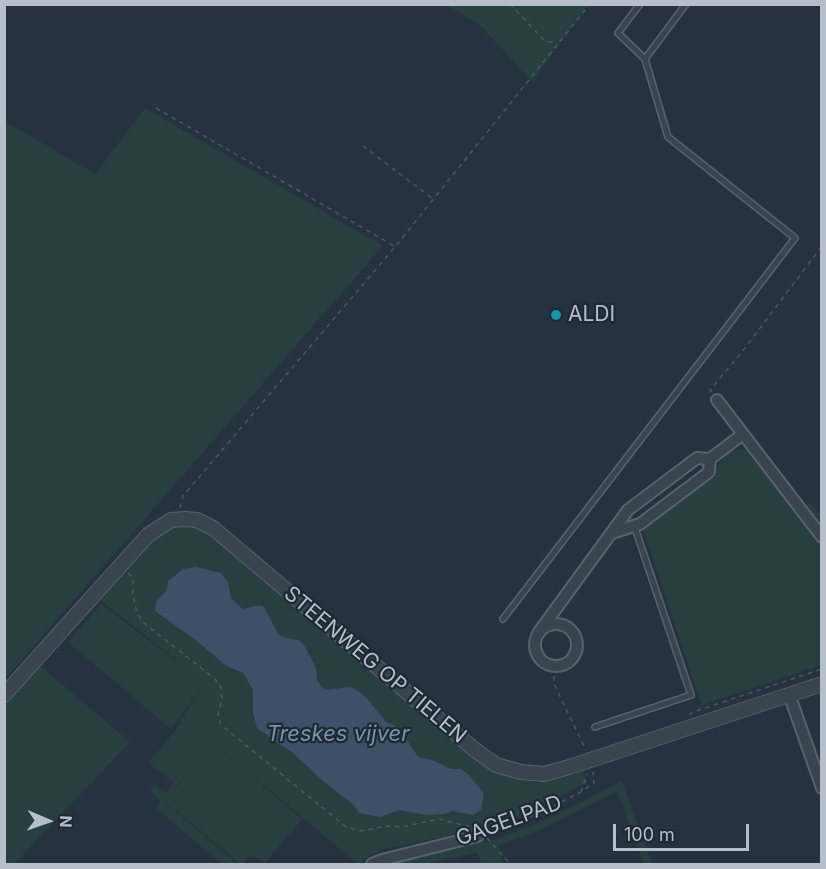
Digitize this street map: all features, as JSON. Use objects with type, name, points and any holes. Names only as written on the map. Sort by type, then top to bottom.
[{"type":"street","points":[[717,400],[822,537]]},
{"type":"street","points":[[560,603],[562,616],[576,637],[577,649],[575,655],[566,664],[554,667],[542,662],[537,656],[534,644],[539,632],[560,603],[612,533],[628,510],[697,458],[710,459],[743,434]]},
{"type":"street","points":[[612,533],[640,524],[709,472],[710,459]]},
{"type":"street","name":"STEENWEG OP TIELEN","points":[[4,694],[148,535],[171,520],[185,519],[205,523],[220,534],[475,750],[496,765],[521,772],[544,774],[566,768],[822,684]]},
{"type":"street","points":[[539,632],[549,624],[556,623],[568,627]]},
{"type":"street","points":[[789,694],[822,788]]},
{"type":"street","name":"GAGELPAD","points":[[372,864],[480,835]]},
{"type":"lane","points":[[503,619],[795,238],[668,137],[645,59],[618,33],[640,4]]},
{"type":"lane","points":[[645,59],[686,4]]},
{"type":"lane","points":[[595,727],[691,695],[634,525]]},
{"type":"path","points":[[510,4],[545,41],[558,43]]},
{"type":"path","points":[[180,512],[183,496],[395,247],[590,4]]},
{"type":"path","points":[[156,108],[395,247]]},
{"type":"path","points":[[363,147],[433,199]]},
{"type":"path","points":[[717,400],[710,390],[742,352],[822,246]]},
{"type":"path","points":[[121,566],[133,578],[133,595],[137,613],[144,623],[215,679],[221,688],[222,699],[218,715],[221,724],[345,826],[360,831],[387,825],[402,827],[439,819],[465,824],[510,864]]},
{"type":"path","points":[[554,667],[554,684],[587,752]]},
{"type":"path","name":"GAGELPAD","points":[[480,835],[540,813],[581,792],[594,783],[592,769],[584,781],[581,792]]},
{"type":"green space","points":[[446,5],[588,5],[532,82],[479,24]]},
{"type":"green space","points":[[145,108],[383,246],[5,679],[5,121],[95,174]]},
{"type":"green space","points":[[730,450],[746,450],[756,457],[821,546],[821,665],[702,705],[644,533],[647,522],[712,474]]},
{"type":"green space","points":[[811,503],[821,515],[821,528],[806,507]]},
{"type":"green space","points":[[188,513],[486,765],[507,776],[533,782],[564,778],[583,771],[587,782],[528,814],[493,826],[381,850],[358,864],[211,741],[302,819],[265,863],[253,855],[240,864],[167,803],[238,864],[222,864],[156,808],[160,800],[150,791],[155,785],[166,794],[174,782],[148,763],[182,722],[180,720],[205,684],[171,729],[68,642],[101,604],[204,682],[96,597],[138,549]]},
{"type":"green space","points":[[39,665],[130,742],[14,864],[5,864],[5,704]]},
{"type":"green space","points":[[622,781],[652,864],[644,864],[617,791],[538,831],[498,846],[504,864],[482,864],[477,853],[424,864],[387,864],[495,840],[556,815]]},
{"type":"water","name":"Treskes vijver","points":[[196,567],[221,573],[228,582],[231,598],[239,606],[243,609],[263,606],[279,635],[299,640],[316,668],[317,680],[322,688],[327,690],[350,687],[360,692],[385,721],[399,728],[418,757],[432,760],[451,769],[461,769],[469,775],[484,794],[481,810],[473,815],[453,811],[426,815],[399,810],[381,817],[359,813],[354,805],[324,782],[294,754],[257,728],[253,713],[253,690],[243,673],[225,665],[197,641],[155,611],[156,602],[167,590],[168,581],[183,569]]},
{"type":"place","name":"ALDI","points":[[556,315]]}]
